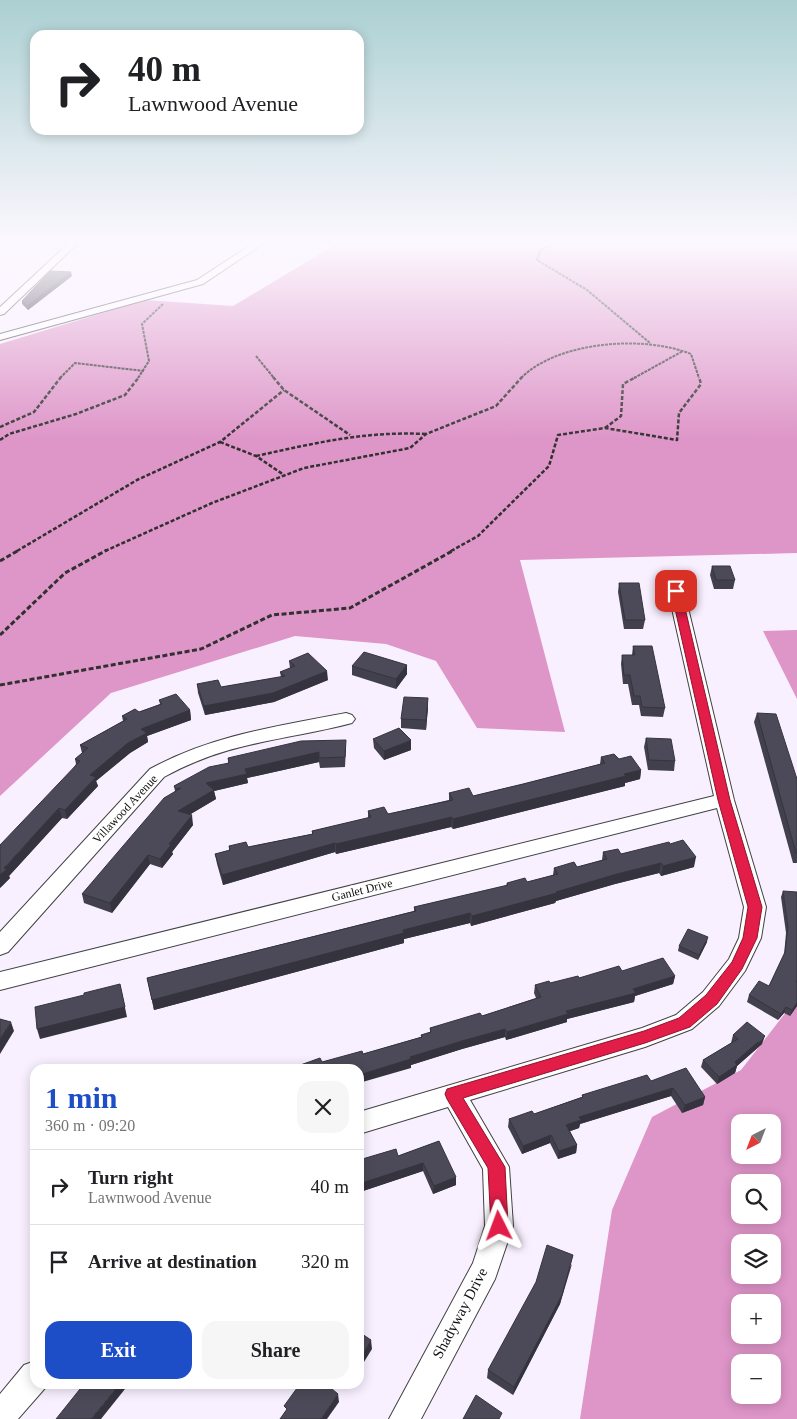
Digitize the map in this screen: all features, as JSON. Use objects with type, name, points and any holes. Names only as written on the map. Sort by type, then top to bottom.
[{"type":"street","points":[[0,337],[101,309]]},
{"type":"street","points":[[364,1121],[653,1034],[684,1022],[711,999],[737,965],[750,938],[755,907],[724,800],[676,591]]},
{"type":"street","name":"Villawood Avenue","points":[[0,946],[157,773],[180,758],[216,745],[346,719]]},
{"type":"street","name":"Ganlet Drive","points":[[0,981],[724,800]]},
{"type":"street","name":"Shadyway Drive","points":[[404,1419],[485,1269],[499,1226],[496,1167],[452,1094]]},
{"type":"street","points":[[0,1417],[30,1382]]},
{"type":"path","points":[[0,440],[9,434],[76,414],[125,395],[144,371],[149,361],[142,324],[158,309]]},
{"type":"path","points":[[609,309],[650,343]]},
{"type":"path","points":[[0,635],[65,573],[124,542],[212,503],[304,468],[410,448],[426,434],[496,406],[523,376],[548,358],[610,344],[650,343],[691,354],[701,384],[680,413],[677,440],[605,428],[558,435],[549,466],[478,536],[350,608],[272,615],[201,649],[0,685]]},
{"type":"path","points":[[605,428],[621,416],[623,384],[683,351]]},
{"type":"path","points":[[256,356],[284,390],[350,436]]},
{"type":"path","points":[[0,427],[34,412],[69,367],[75,363],[144,371]]},
{"type":"path","points":[[0,560],[137,480],[220,442],[284,390]]},
{"type":"path","points":[[256,456],[350,436],[388,432],[426,434]]},
{"type":"path","points":[[220,442],[256,456],[285,475]]},
{"type":"shaded area","points":[[115,309],[797,309],[797,553],[520,560],[565,732],[477,728],[436,661],[386,644],[295,636],[111,693],[0,796],[0,344]]},
{"type":"shaded area","points":[[797,630],[797,699],[763,631]]},
{"type":"shaded area","points":[[797,998],[797,1419],[580,1419],[612,1210],[652,1117],[741,1070]]},
{"type":"building","points":[[712,566],[730,566],[735,580],[716,580]]},
{"type":"building","points":[[619,583],[639,583],[645,620],[625,620]]},
{"type":"building","points":[[633,646],[652,646],[665,708],[642,707],[640,696],[634,696],[630,675],[624,675],[622,655],[635,655]]},
{"type":"building","points":[[364,652],[407,665],[396,679],[352,666]]},
{"type":"building","points":[[308,653],[327,671],[273,693],[204,706],[197,684],[218,680],[221,687],[285,676],[280,672],[295,666],[289,661]]},
{"type":"building","points":[[176,694],[190,710],[141,729],[147,733],[128,743],[90,775],[96,777],[65,810],[59,808],[4,868],[7,869],[0,875],[0,845],[80,761],[75,759],[88,748],[80,745],[127,719],[122,716],[135,709],[139,712],[162,704],[159,700]]},
{"type":"building","points":[[404,697],[428,698],[426,720],[401,719]]},
{"type":"building","points":[[757,713],[776,714],[797,779],[797,853],[796,853]]},
{"type":"building","points":[[399,728],[411,740],[384,751],[373,739]]},
{"type":"building","points":[[646,738],[671,739],[675,761],[649,760]]},
{"type":"building","points":[[346,740],[345,757],[319,758],[319,752],[245,769],[247,774],[206,783],[214,790],[178,811],[192,815],[169,844],[171,845],[160,859],[148,855],[110,903],[82,894],[164,798],[181,788],[176,789],[174,786],[209,767],[229,763],[228,758],[301,741]]},
{"type":"building","points":[[614,754],[619,759],[631,756],[641,770],[624,774],[626,776],[453,819],[452,817],[335,843],[222,875],[215,854],[230,850],[229,846],[246,842],[248,847],[313,834],[312,831],[371,817],[368,811],[384,807],[388,814],[453,800],[449,793],[469,788],[473,796],[523,784],[605,763],[601,757]]},
{"type":"building","points":[[683,840],[696,857],[663,866],[661,863],[617,874],[557,893],[472,916],[470,913],[403,930],[404,933],[152,1000],[147,978],[416,911],[414,907],[508,885],[507,883],[525,878],[527,882],[558,874],[554,868],[574,862],[577,867],[607,859],[603,852],[618,849],[621,854]]},
{"type":"building","points":[[783,891],[797,892],[797,1003],[792,1010],[786,1007],[781,1014],[749,995],[759,981],[769,986],[785,952],[788,927]]},
{"type":"building","points":[[688,929],[708,937],[699,955],[679,946]]},
{"type":"building","points":[[663,958],[675,976],[633,989],[636,993],[566,1011],[568,1014],[507,1032],[505,1029],[462,1041],[364,1073],[364,1064],[303,1064],[320,1058],[322,1062],[362,1051],[363,1054],[422,1037],[421,1035],[431,1032],[430,1028],[480,1013],[482,1016],[541,997],[535,985],[578,976],[579,978],[619,966],[622,971]]},
{"type":"building","points":[[120,984],[125,1007],[37,1029],[35,1007]]},
{"type":"building","points":[[0,1019],[11,1022],[0,1039]]},
{"type":"building","points":[[747,1022],[765,1036],[735,1062],[737,1065],[719,1077],[703,1060],[738,1039],[733,1035]]},
{"type":"building","points":[[686,1068],[705,1097],[685,1105],[673,1088],[579,1117],[581,1120],[566,1125],[577,1145],[559,1151],[551,1135],[523,1146],[509,1119],[532,1111],[534,1114],[583,1097],[582,1095],[647,1075],[651,1081]]},
{"type":"building","points":[[439,1141],[456,1177],[434,1186],[423,1163],[364,1182],[364,1159],[396,1149],[398,1156]]},
{"type":"building","points":[[547,1245],[573,1255],[562,1295],[514,1387],[488,1370],[536,1282]]},
{"type":"building","points":[[364,1335],[371,1340],[364,1352]]},
{"type":"building","points":[[80,1389],[116,1389],[91,1419],[56,1419]]},
{"type":"building","points":[[296,1389],[332,1389],[338,1394],[321,1419],[280,1419],[287,1409],[284,1406]]},
{"type":"building","points":[[476,1395],[502,1413],[499,1419],[463,1419]]},
{"type":"route","points":[[499,1226],[496,1167],[452,1094],[645,1037],[684,1022],[711,999],[737,965],[750,938],[755,907],[724,800],[676,591]]}]
